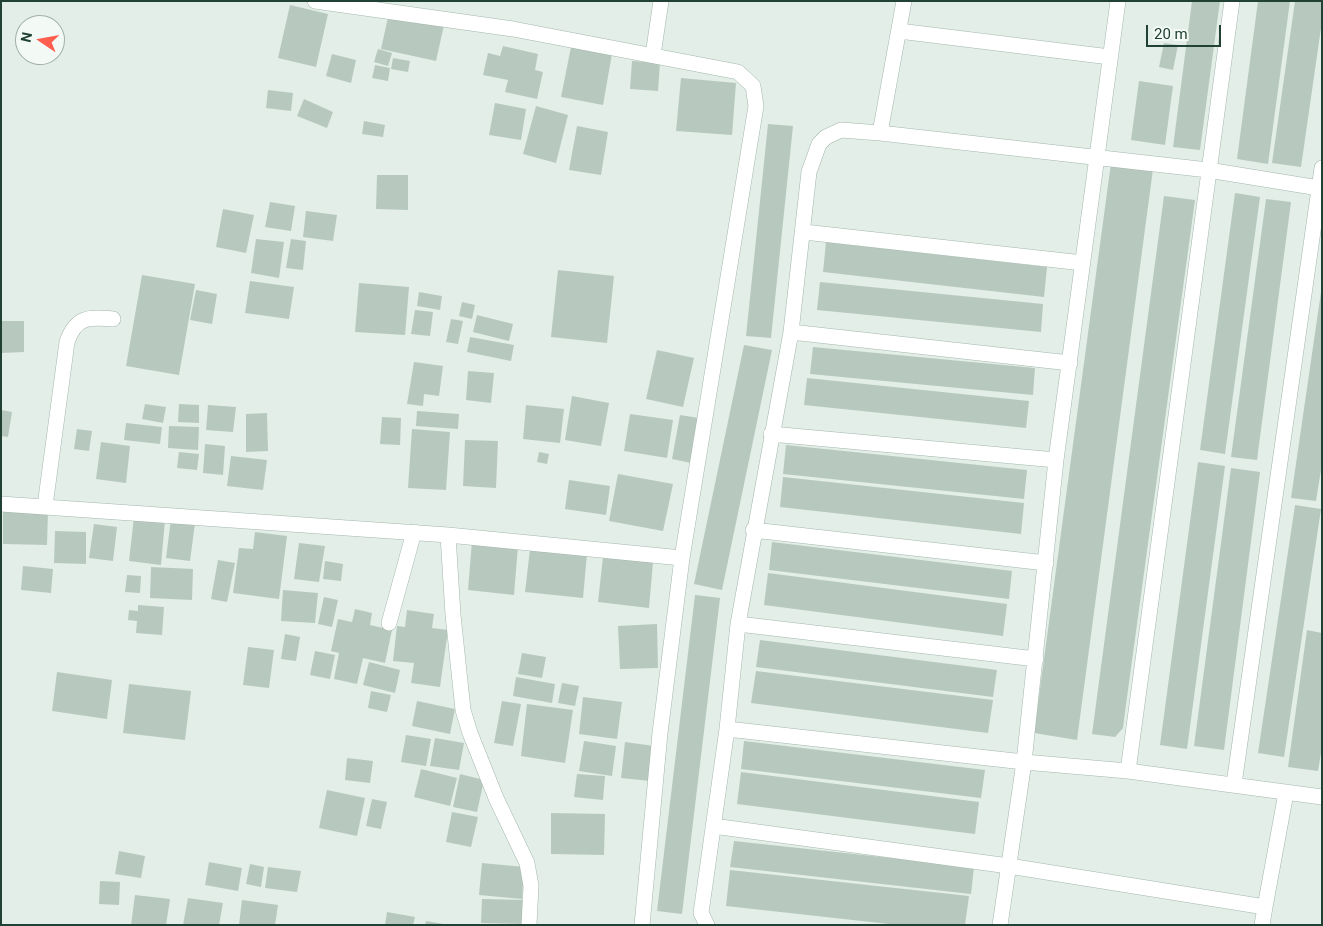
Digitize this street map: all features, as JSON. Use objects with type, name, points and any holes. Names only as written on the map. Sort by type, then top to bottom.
[{"type":"street","points":[[315,1],[513,30],[652,55],[738,72],[753,86],[756,106],[682,558],[660,733],[642,925]]},
{"type":"street","points":[[652,55],[661,1]]},
{"type":"street","points":[[880,133],[904,1]]},
{"type":"street","points":[[1000,925],[1024,762],[1056,460],[1118,1]]},
{"type":"street","points":[[1128,771],[1232,1]]},
{"type":"street","points":[[899,31],[1110,57]]},
{"type":"street","points":[[707,925],[701,912],[728,728],[738,624],[791,332],[810,172],[819,144],[826,137],[841,130],[880,133],[1208,170],[1319,188]]},
{"type":"street","points":[[1234,784],[1322,168]]},
{"type":"street","points":[[804,232],[1083,263]]},
{"type":"street","points":[[45,506],[67,342],[76,324],[90,317],[113,319]]},
{"type":"street","points":[[791,332],[1070,363]]},
{"type":"street","points":[[771,434],[1056,460]]},
{"type":"street","points":[[1,504],[414,532],[682,558]]},
{"type":"street","points":[[754,530],[1046,563]]},
{"type":"street","points":[[388,623],[414,532]]},
{"type":"street","points":[[448,535],[453,615],[463,710],[470,733],[496,798],[527,863],[532,886],[529,925]]},
{"type":"street","points":[[738,624],[1036,659]]},
{"type":"street","points":[[728,728],[1024,762],[1128,771],[1322,797]]},
{"type":"street","points":[[1262,925],[1286,793]]},
{"type":"street","points":[[713,826],[1010,866],[1265,907]]},
{"type":"building","points":[[1192,1],[1220,1],[1200,150],[1173,147]]},
{"type":"building","points":[[1258,1],[1290,1],[1268,164],[1237,159]]},
{"type":"building","points":[[1295,1],[1322,1],[1322,21],[1301,167],[1272,163]]},
{"type":"building","points":[[290,5],[328,14],[316,67],[278,58]]},
{"type":"building","points":[[389,13],[444,25],[436,61],[381,49]]},
{"type":"building","points":[[1164,43],[1178,45],[1173,70],[1159,67]]},
{"type":"building","points":[[503,46],[538,54],[535,70],[543,72],[537,99],[505,92],[508,80],[483,75],[488,53],[500,56]]},
{"type":"building","points":[[571,47],[612,54],[603,105],[561,97]]},
{"type":"building","points":[[378,49],[392,53],[388,66],[374,62]]},
{"type":"building","points":[[332,54],[356,60],[351,83],[326,76]]},
{"type":"building","points":[[393,58],[410,61],[408,72],[391,69]]},
{"type":"building","points":[[632,61],[660,63],[658,91],[630,89]]},
{"type":"building","points":[[375,65],[390,68],[388,81],[372,78]]},
{"type":"building","points":[[681,78],[736,83],[732,135],[676,131]]},
{"type":"building","points":[[1139,81],[1173,86],[1165,145],[1131,140]]},
{"type":"building","points":[[268,90],[293,93],[291,111],[266,108]]},
{"type":"building","points":[[304,99],[333,112],[327,128],[297,116]]},
{"type":"building","points":[[495,103],[526,109],[521,140],[489,135]]},
{"type":"building","points":[[536,106],[568,115],[556,163],[523,154]]},
{"type":"building","points":[[364,121],[385,125],[383,137],[362,134]]},
{"type":"building","points":[[768,124],[793,126],[771,338],[746,336]]},
{"type":"building","points":[[577,126],[608,132],[601,175],[569,170]]},
{"type":"building","points":[[1111,163],[1153,169],[1077,740],[1034,733]]},
{"type":"building","points":[[377,175],[408,175],[408,210],[376,209]]},
{"type":"building","points":[[1235,193],[1260,197],[1225,454],[1200,450]]},
{"type":"building","points":[[1164,196],[1195,200],[1123,728],[1115,737],[1092,734]]},
{"type":"building","points":[[1266,199],[1291,202],[1257,460],[1231,457]]},
{"type":"building","points":[[270,202],[295,206],[291,231],[265,227]]},
{"type":"building","points":[[223,209],[254,215],[246,253],[216,247]]},
{"type":"building","points":[[306,211],[337,215],[333,241],[303,237]]},
{"type":"building","points":[[256,239],[284,242],[279,278],[251,273]]},
{"type":"building","points":[[291,239],[306,241],[303,270],[286,268]]},
{"type":"building","points":[[826,242],[1047,267],[1044,297],[823,272]]},
{"type":"building","points":[[558,270],[614,276],[607,343],[551,337]]},
{"type":"building","points":[[142,275],[195,284],[179,375],[126,366]]},
{"type":"building","points":[[250,281],[294,287],[289,319],[245,313]]},
{"type":"building","points":[[820,282],[1043,304],[1041,332],[817,310]]},
{"type":"building","points":[[359,283],[409,287],[405,335],[355,332]]},
{"type":"building","points":[[196,290],[217,294],[212,324],[190,320]]},
{"type":"building","points":[[419,292],[442,296],[440,310],[417,306]]},
{"type":"building","points":[[1321,292],[1322,464],[1316,501],[1291,498]]},
{"type":"building","points":[[462,302],[475,305],[472,319],[459,316]]},
{"type":"building","points":[[415,310],[433,312],[430,336],[411,334]]},
{"type":"building","points":[[477,315],[513,324],[509,341],[473,332]]},
{"type":"building","points":[[451,319],[463,321],[458,344],[446,342]]},
{"type":"building","points":[[1,321],[24,321],[24,352],[1,353]]},
{"type":"building","points":[[470,337],[514,345],[511,361],[467,352]]},
{"type":"building","points":[[744,345],[772,350],[722,590],[694,584]]},
{"type":"building","points":[[813,347],[1035,368],[1033,395],[810,374]]},
{"type":"building","points":[[657,350],[694,358],[683,407],[646,399]]},
{"type":"building","points":[[414,362],[443,366],[439,396],[424,394],[423,406],[407,404]]},
{"type":"building","points":[[468,371],[494,373],[491,403],[466,400]]},
{"type":"building","points":[[807,378],[1029,401],[1026,428],[804,405]]},
{"type":"building","points":[[572,396],[609,403],[601,446],[565,440]]},
{"type":"building","points":[[145,404],[166,407],[163,423],[142,419]]},
{"type":"building","points":[[179,404],[199,405],[199,423],[178,422]]},
{"type":"building","points":[[208,405],[236,407],[233,432],[206,430]]},
{"type":"building","points":[[526,405],[564,409],[560,443],[523,439]]},
{"type":"building","points":[[1,410],[12,412],[8,437],[1,436]]},
{"type":"building","points":[[417,411],[459,414],[458,429],[416,426]]},
{"type":"building","points":[[267,413],[268,451],[246,452],[246,414]]},
{"type":"building","points":[[630,414],[673,420],[667,458],[624,451]]},
{"type":"building","points":[[680,415],[699,418],[691,463],[672,459]]},
{"type":"building","points":[[382,417],[401,418],[400,445],[380,444]]},
{"type":"building","points":[[126,423],[162,427],[160,444],[124,440]]},
{"type":"building","points":[[169,426],[199,427],[198,450],[168,448]]},
{"type":"building","points":[[77,429],[92,431],[89,451],[74,449]]},
{"type":"building","points":[[412,429],[450,432],[446,490],[408,488]]},
{"type":"building","points":[[465,440],[498,441],[496,488],[463,486]]},
{"type":"building","points":[[101,442],[130,446],[126,483],[96,479]]},
{"type":"building","points":[[205,444],[225,446],[223,475],[203,473]]},
{"type":"building","points":[[786,445],[1027,470],[1024,499],[783,474]]},
{"type":"building","points":[[179,452],[199,454],[197,470],[177,468]]},
{"type":"building","points":[[539,452],[549,454],[547,464],[537,462]]},
{"type":"building","points":[[231,456],[267,460],[263,490],[227,486]]},
{"type":"building","points":[[1198,462],[1225,466],[1187,749],[1160,745]]},
{"type":"building","points":[[1231,468],[1260,472],[1224,750],[1194,746]]},
{"type":"building","points":[[618,474],[673,484],[663,531],[609,521]]},
{"type":"building","points":[[783,477],[1024,503],[1021,534],[780,507]]},
{"type":"building","points":[[569,480],[610,486],[606,515],[565,509]]},
{"type":"building","points":[[1295,505],[1321,509],[1284,757],[1258,753]]},
{"type":"building","points":[[3,510],[48,511],[47,545],[3,544]]},
{"type":"building","points":[[134,517],[165,520],[161,565],[129,561]]},
{"type":"building","points":[[171,519],[195,523],[190,561],[166,558]]},
{"type":"building","points":[[94,524],[117,527],[113,561],[89,558]]},
{"type":"building","points":[[55,531],[86,532],[86,564],[54,563]]},
{"type":"building","points":[[255,532],[287,536],[279,599],[233,593],[239,548],[253,549]]},
{"type":"building","points":[[472,541],[518,546],[514,595],[468,590]]},
{"type":"building","points":[[772,542],[1012,571],[1009,599],[769,570]]},
{"type":"building","points":[[299,543],[325,546],[319,582],[294,579]]},
{"type":"building","points":[[530,549],[587,554],[583,598],[525,592]]},
{"type":"building","points":[[603,557],[653,562],[649,608],[598,602]]},
{"type":"building","points":[[218,560],[235,563],[227,602],[211,599]]},
{"type":"building","points":[[325,561],[343,564],[341,581],[323,579]]},
{"type":"building","points":[[23,566],[53,569],[51,593],[21,590]]},
{"type":"building","points":[[151,567],[193,569],[192,600],[150,598]]},
{"type":"building","points":[[768,573],[1007,604],[1003,636],[764,605]]},
{"type":"building","points":[[127,575],[141,576],[140,593],[125,592]]},
{"type":"building","points":[[283,590],[318,593],[315,623],[281,621]]},
{"type":"building","points":[[695,595],[720,598],[682,914],[657,911]]},
{"type":"building","points":[[324,597],[338,600],[332,627],[318,624]]},
{"type":"building","points":[[138,605],[164,607],[162,635],[136,633],[137,621],[128,620],[129,610],[138,611]]},
{"type":"building","points":[[355,609],[372,613],[370,625],[392,630],[385,663],[363,658],[357,684],[334,679],[339,653],[331,651],[338,619],[352,622]]},
{"type":"building","points":[[407,610],[434,614],[432,628],[448,630],[440,687],[411,683],[414,663],[393,661],[397,626],[405,627]]},
{"type":"building","points":[[657,624],[658,668],[620,669],[618,626]]},
{"type":"building","points":[[1307,630],[1322,633],[1322,747],[1318,771],[1288,767]]},
{"type":"building","points":[[285,634],[300,637],[296,661],[281,659]]},
{"type":"building","points":[[760,640],[997,670],[993,697],[756,667]]},
{"type":"building","points":[[248,647],[274,650],[269,688],[243,685]]},
{"type":"building","points":[[315,651],[335,655],[330,679],[310,675]]},
{"type":"building","points":[[522,653],[546,657],[542,678],[518,674]]},
{"type":"building","points":[[369,662],[400,670],[395,693],[363,685]]},
{"type":"building","points":[[756,671],[993,700],[988,733],[751,703]]},
{"type":"building","points":[[57,672],[112,680],[107,719],[52,711]]},
{"type":"building","points":[[516,677],[555,684],[552,703],[513,696]]},
{"type":"building","points":[[562,683],[579,686],[575,706],[558,703]]},
{"type":"building","points":[[129,684],[191,691],[185,740],[123,733]]},
{"type":"building","points":[[371,691],[391,695],[387,712],[368,708]]},
{"type":"building","points":[[583,697],[622,702],[617,739],[579,734]]},
{"type":"building","points":[[417,701],[455,709],[450,734],[412,726]]},
{"type":"building","points":[[502,701],[521,704],[513,746],[494,743]]},
{"type":"building","points":[[527,704],[573,710],[565,763],[521,756]]},
{"type":"building","points":[[406,735],[431,739],[426,766],[401,762]]},
{"type":"building","points":[[435,738],[464,743],[459,770],[430,766]]},
{"type":"building","points":[[584,741],[616,746],[612,776],[579,771]]},
{"type":"building","points":[[744,741],[985,770],[981,798],[741,769]]},
{"type":"building","points":[[625,742],[654,746],[650,781],[621,778]]},
{"type":"building","points":[[347,758],[373,761],[370,783],[345,780]]},
{"type":"building","points":[[421,769],[457,778],[450,806],[414,797]]},
{"type":"building","points":[[741,772],[979,802],[975,834],[737,804]]},
{"type":"building","points":[[460,774],[484,780],[477,812],[453,807]]},
{"type":"building","points":[[577,774],[605,776],[603,800],[574,797]]},
{"type":"building","points":[[327,790],[365,798],[357,836],[319,828]]},
{"type":"building","points":[[372,799],[387,802],[381,829],[366,826]]},
{"type":"building","points":[[452,812],[478,817],[471,847],[446,842]]},
{"type":"building","points":[[551,813],[605,814],[604,855],[551,854]]},
{"type":"building","points":[[734,841],[974,867],[971,894],[730,867]]},
{"type":"building","points":[[119,851],[145,856],[141,878],[115,874]]},
{"type":"building","points":[[209,862],[242,868],[238,891],[205,885]]},
{"type":"building","points":[[482,863],[524,867],[522,899],[479,895]]},
{"type":"building","points":[[250,864],[264,867],[261,887],[246,884]]},
{"type":"building","points":[[268,867],[301,871],[297,892],[265,888]]},
{"type":"building","points":[[730,870],[969,896],[965,925],[898,925],[726,906]]},
{"type":"building","points":[[100,881],[120,882],[119,905],[99,904]]},
{"type":"building","points":[[135,895],[170,899],[166,925],[131,925]]},
{"type":"building","points":[[188,898],[223,903],[219,925],[183,925]]},
{"type":"building","points":[[482,899],[526,900],[526,924],[481,923]]},
{"type":"building","points":[[242,900],[278,905],[275,925],[239,925]]},
{"type":"building","points":[[387,912],[415,917],[413,925],[385,925]]},
{"type":"building","points":[[426,921],[443,924],[443,925],[425,925]]}]
